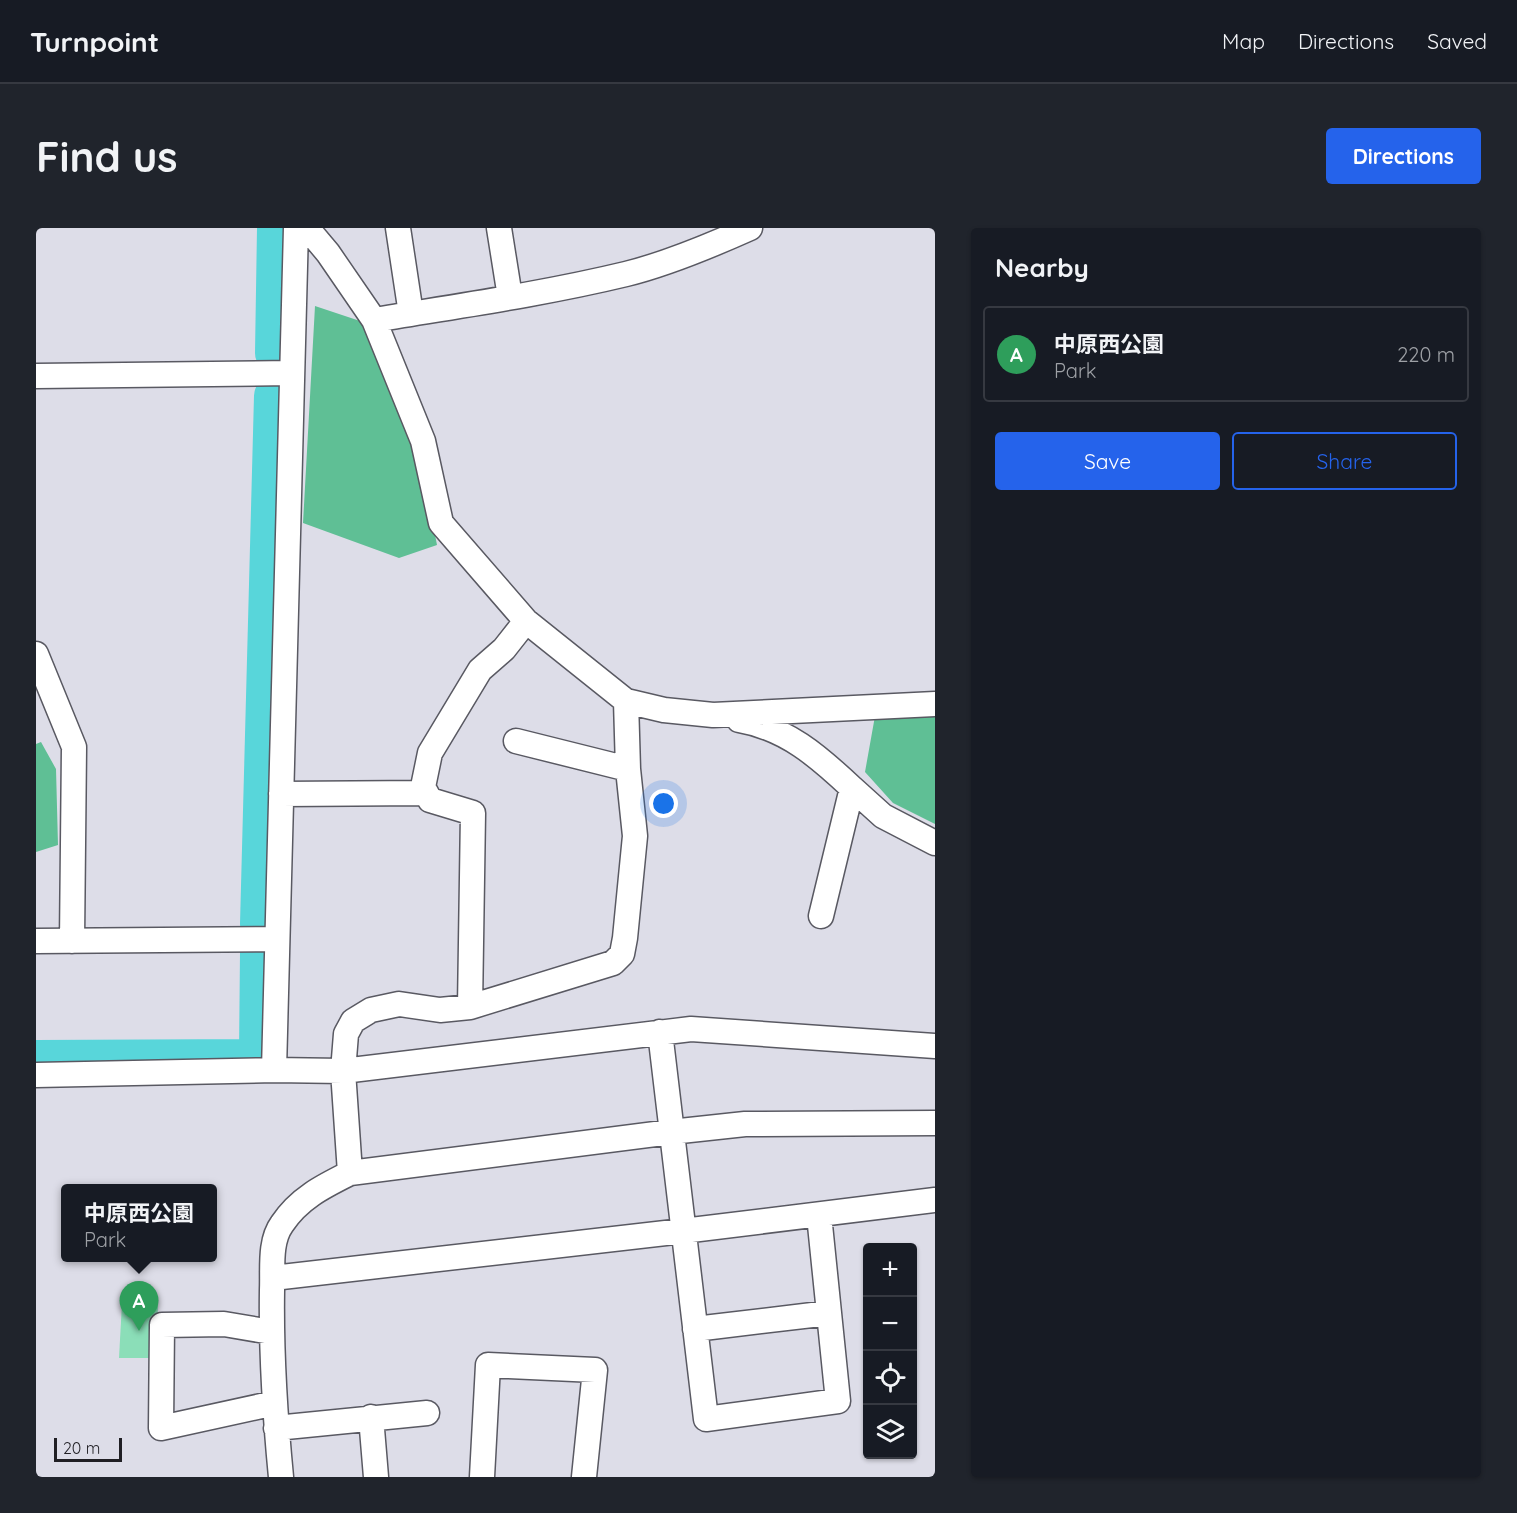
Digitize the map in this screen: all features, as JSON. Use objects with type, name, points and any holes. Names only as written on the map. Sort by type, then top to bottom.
[{"type":"street","points":[[274,1070],[296,228]]},
{"type":"street","points":[[307,228],[328,253],[374,320],[423,441],[441,524],[526,621],[626,701],[664,710],[758,723],[793,740],[820,757],[883,816],[935,843]]},
{"type":"street","points":[[398,228],[411,314]]},
{"type":"street","points":[[499,228],[510,297]]},
{"type":"street","points":[[374,320],[628,274],[713,236],[750,228]]},
{"type":"street","points":[[36,376],[292,373]]},
{"type":"street","points":[[470,1007],[473,813],[430,800],[423,787],[430,753],[480,670],[504,649],[526,621]]},
{"type":"street","points":[[36,654],[74,747],[72,941]]},
{"type":"street","points":[[351,1173],[344,1071],[346,1034],[353,1021],[371,1010],[399,1004],[440,1010],[470,1007],[613,963],[622,954],[635,836],[628,769],[626,701]]},
{"type":"street","points":[[713,715],[935,704]]},
{"type":"street","points":[[516,741],[628,769]]},
{"type":"street","points":[[821,916],[852,788]]},
{"type":"street","points":[[281,794],[426,793]]},
{"type":"street","points":[[36,941],[276,939]]},
{"type":"street","points":[[36,1075],[274,1070],[344,1071],[691,1029],[935,1046]]},
{"type":"street","points":[[660,1032],[670,1132],[706,1419],[838,1401],[819,1215]]},
{"type":"street","points":[[281,1477],[276,1428],[272,1332],[274,1244],[281,1224],[307,1195],[351,1173],[670,1132],[745,1124],[935,1122]]},
{"type":"street","points":[[273,1278],[935,1200]]},
{"type":"street","points":[[695,1329],[829,1313]]},
{"type":"street","points":[[272,1332],[224,1324],[162,1325],[161,1428],[275,1403]]},
{"type":"street","points":[[482,1477],[489,1365],[596,1370],[585,1477]]},
{"type":"street","points":[[276,1428],[427,1413]]},
{"type":"street","points":[[371,1417],[376,1477]]},
{"type":"green space","points":[[315,306],[369,324],[417,442],[437,545],[399,558],[303,523]]},
{"type":"green space","points":[[875,716],[935,716],[935,824],[893,803],[865,772]]},
{"type":"green space","points":[[41,742],[56,769],[58,845],[36,852],[36,744]]},
{"type":"green space","points":[[122,1303],[158,1305],[157,1358],[119,1358]]},
{"type":"waterway","points":[[275,353],[277,228]]},
{"type":"waterway","points":[[260,924],[274,396]]},
{"type":"waterway","points":[[36,1060],[257,1059],[259,1055],[260,953]]},
{"type":"place","name":"中原西公園","points":[[139,1331]]}]
